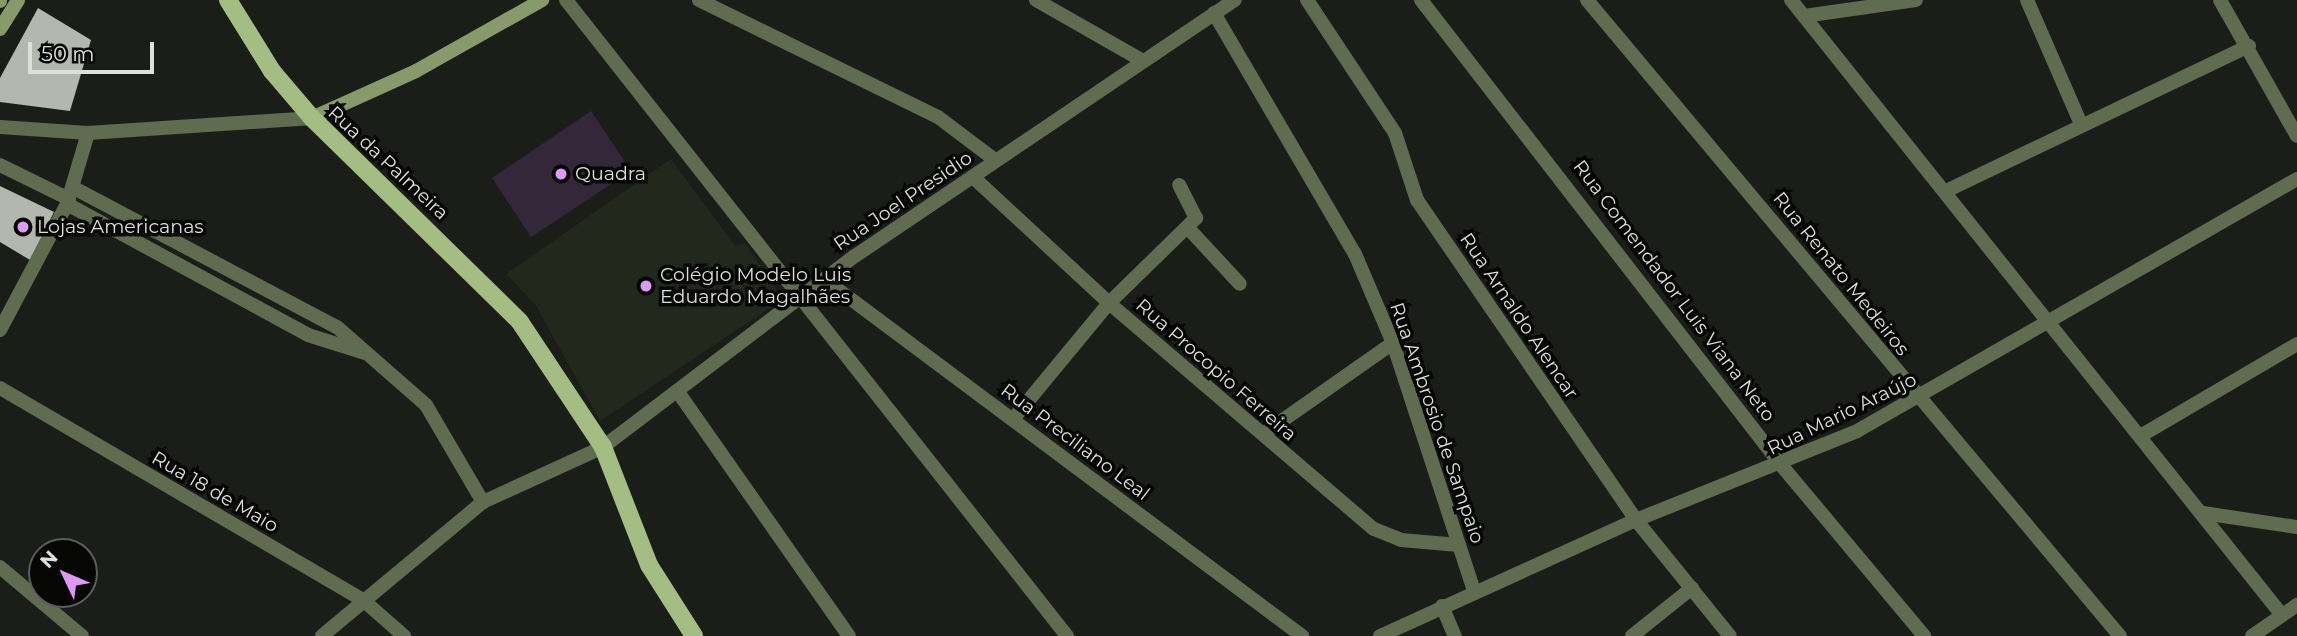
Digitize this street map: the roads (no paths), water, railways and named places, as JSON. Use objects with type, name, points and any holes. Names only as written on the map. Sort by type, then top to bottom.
[{"type":"main road","points":[[228,0],[272,71],[312,118]]},
{"type":"main road","name":"Rua da Palmeira","points":[[312,118],[507,306],[603,447],[649,565],[694,636]]},
{"type":"street","points":[[0,29],[18,0]]},
{"type":"street","points":[[312,118],[416,71],[542,0]]},
{"type":"street","points":[[566,0],[1067,636]]},
{"type":"street","points":[[699,0],[938,117],[996,160]]},
{"type":"street","points":[[1036,0],[1141,60]]},
{"type":"street","name":"Rua Joel Presidio","points":[[322,636],[483,502],[603,447],[802,302],[824,278],[1141,60],[1235,0]]},
{"type":"street","name":"Rua Arnaldo Alencar","points":[[1307,0],[1395,133],[1417,200],[1636,520],[1730,636]]},
{"type":"street","name":"Rua Comendador Luis Viana Neto","points":[[1421,0],[1782,466],[1924,636]]},
{"type":"street","name":"Rua Renato Medeiros","points":[[1587,0],[2120,636]]},
{"type":"street","points":[[1791,0],[2051,319],[2282,615]]},
{"type":"street","points":[[1804,16],[1916,0]]},
{"type":"street","points":[[2027,0],[2081,124]]},
{"type":"street","points":[[2220,0],[2249,46],[2297,135]]},
{"type":"street","name":"Rua Ambrosio de Sampaio","points":[[1214,13],[1355,254],[1393,343],[1474,591]]},
{"type":"street","points":[[1946,191],[2081,124],[2249,46]]},
{"type":"street","name":"Rua da Palmeira","points":[[0,127],[88,133],[312,118]]},
{"type":"street","points":[[0,330],[70,197],[88,133]]},
{"type":"street","points":[[0,165],[195,251],[319,316],[426,405],[483,502]]},
{"type":"street","name":"Rua Procopio Ferreira","points":[[973,177],[1108,303],[1374,529],[1427,545],[1459,545]]},
{"type":"street","name":"Rua Mario Araújo","points":[[1380,636],[1474,591],[1636,520],[1782,466],[1920,400],[2051,319],[2297,179]]},
{"type":"street","points":[[1013,419],[1108,303],[1188,228],[1197,214],[1179,185]]},
{"type":"street","points":[[70,197],[186,269],[308,335],[367,354]]},
{"type":"street","points":[[1188,228],[1240,284]]},
{"type":"street","points":[[186,269],[195,251]]},
{"type":"street","name":"Rua Preciliano Leal","points":[[824,278],[1302,636]]},
{"type":"street","points":[[1263,434],[1393,343]]},
{"type":"street","points":[[2142,435],[2297,344]]},
{"type":"street","name":"Rua 18 de Maio","points":[[0,388],[363,600],[404,636]]},
{"type":"street","points":[[678,392],[849,636]]},
{"type":"street","points":[[2203,513],[2297,527]]},
{"type":"street","points":[[0,567],[82,636]]},
{"type":"street","points":[[1632,636],[1692,588]]},
{"type":"street","points":[[1442,606],[1455,636]]},
{"type":"street","points":[[2252,636],[2297,606]]},
{"type":"place","name":"Quadra","points":[[561,174]]},
{"type":"place","name":"Lojas Americanas","points":[[23,227]]},
{"type":"place","name":"Colégio Modelo Luis Eduardo Magalhães","points":[[646,286]]}]
